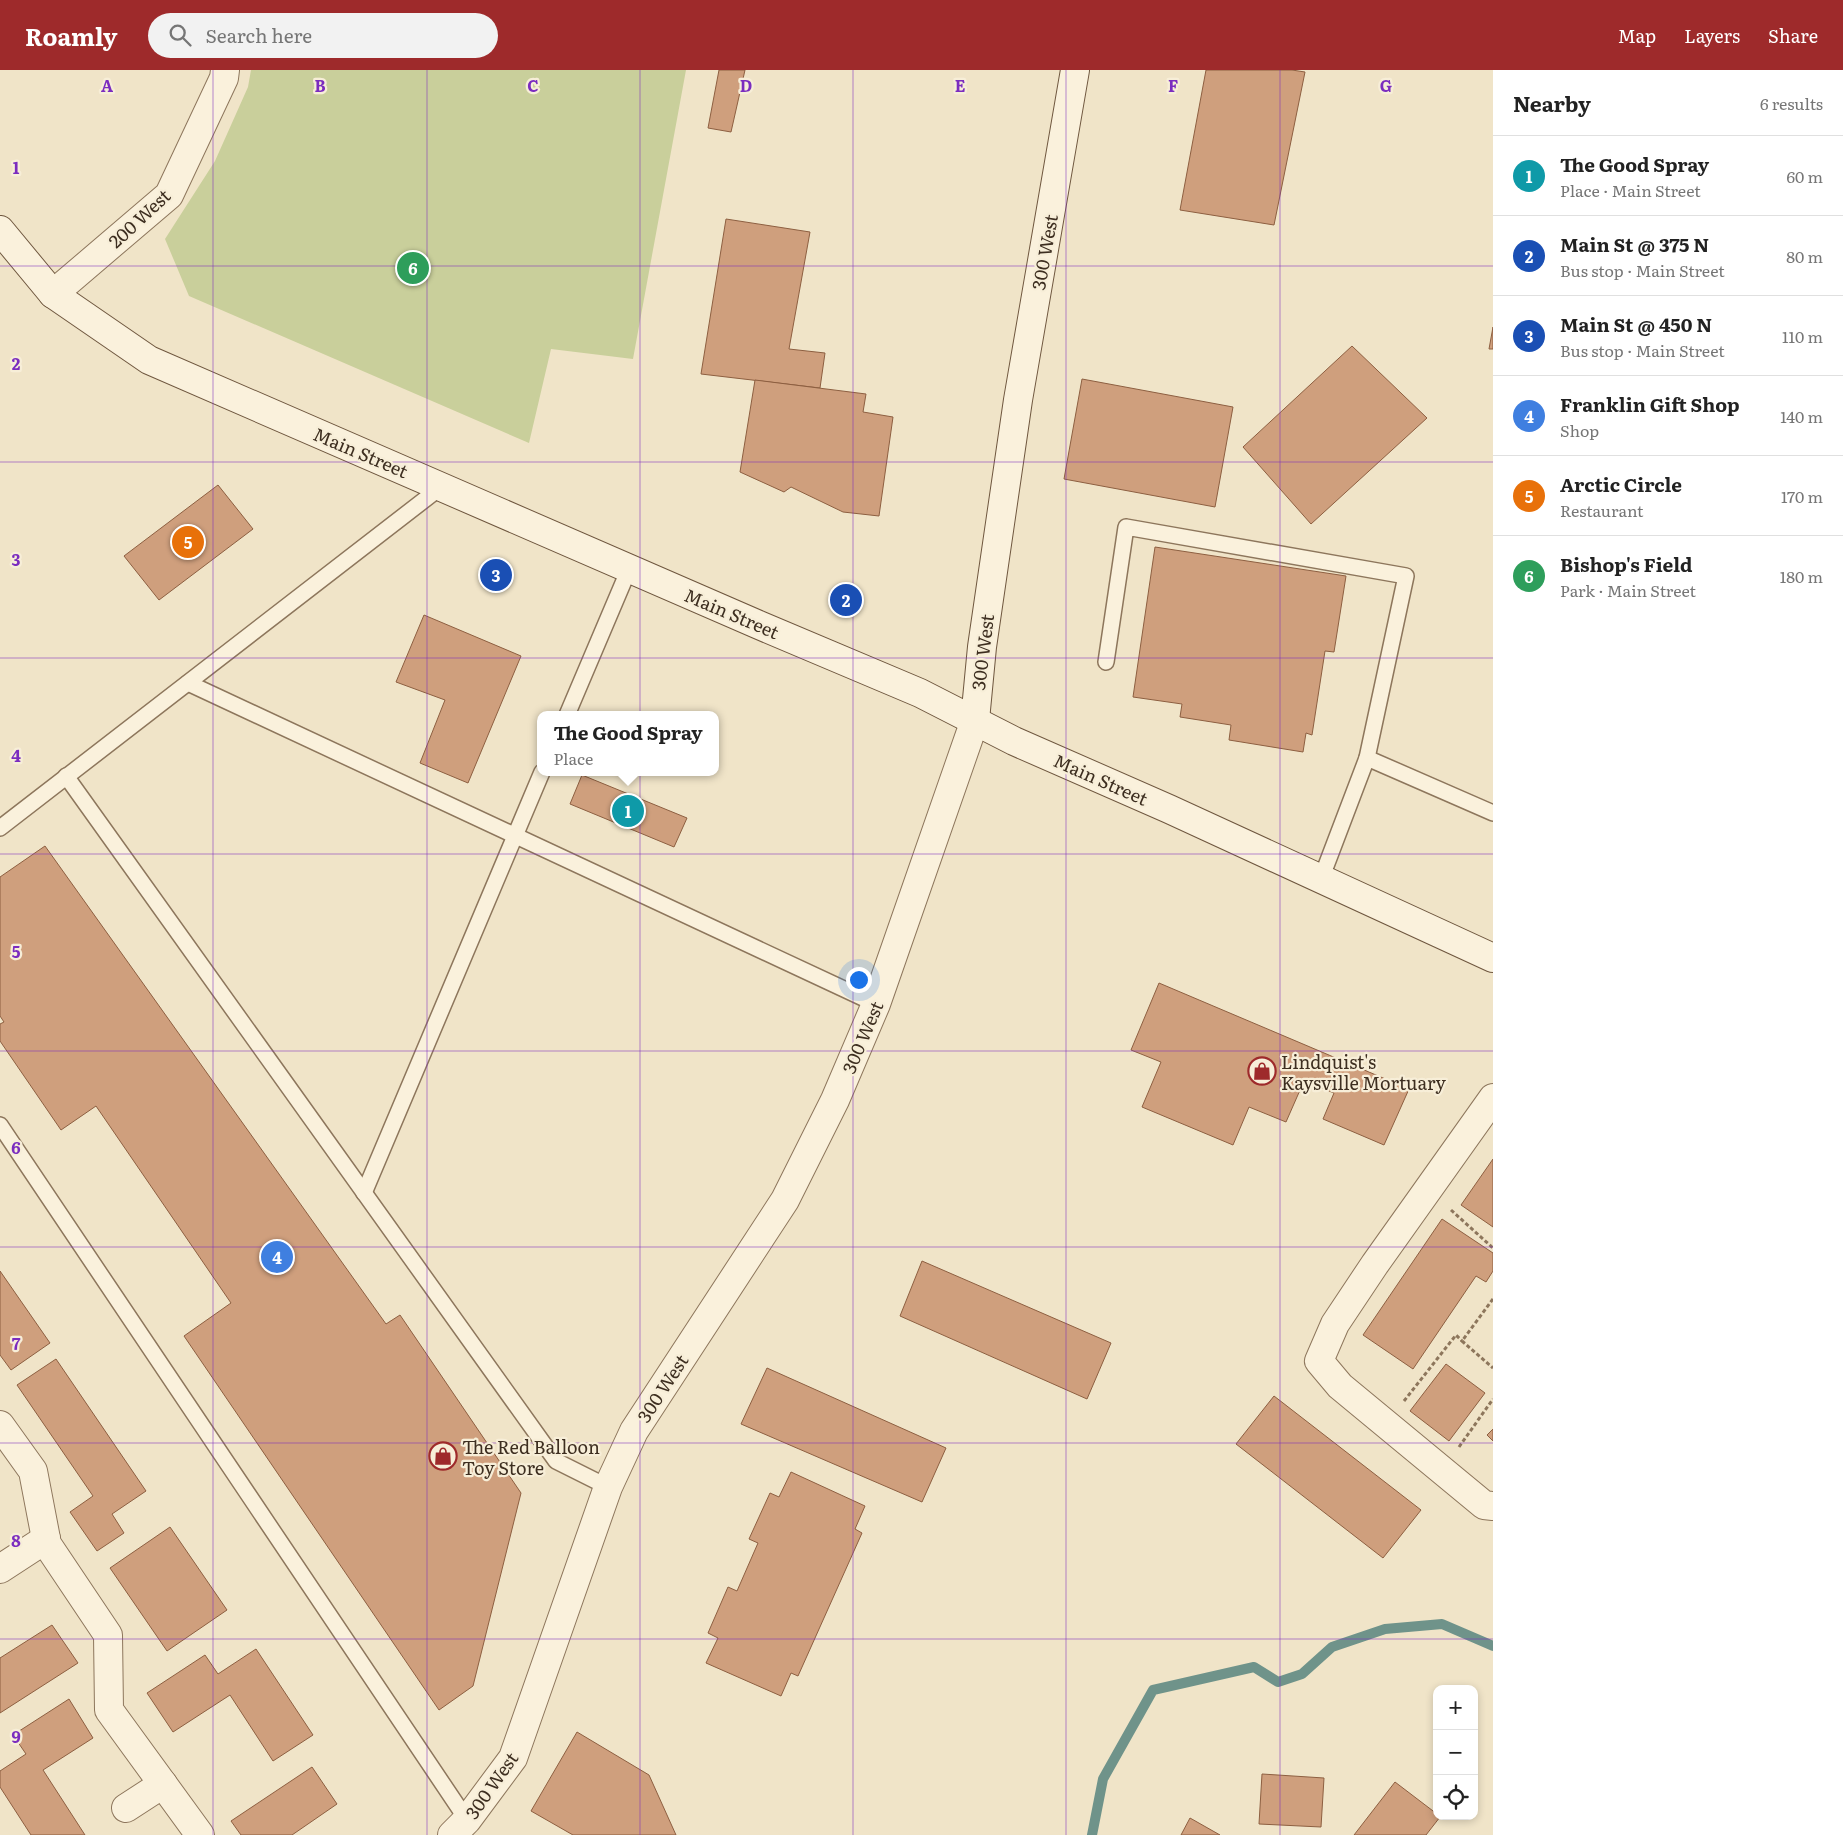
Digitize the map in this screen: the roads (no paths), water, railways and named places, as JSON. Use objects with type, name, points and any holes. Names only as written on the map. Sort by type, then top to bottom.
[{"type":"street","name":"200 West","points":[[53,294],[169,195],[226,70]]},
{"type":"street","name":"300 West","points":[[459,1828],[513,1758],[608,1487],[634,1431],[785,1200],[835,1100],[876,1004],[975,720],[982,647],[1018,400],[1075,70]]},
{"type":"street","name":"Main Street","points":[[0,230],[53,294],[148,360],[920,693],[1014,741],[1169,809],[1493,958]]},
{"type":"street","points":[[1493,1098],[1427,1189],[1335,1324],[1319,1361],[1340,1386],[1484,1505],[1493,1506]]},
{"type":"street","points":[[0,1425],[33,1471],[46,1544],[108,1635],[109,1710],[200,1835]]},
{"type":"street","points":[[0,1569],[46,1539]]},
{"type":"street","points":[[126,1808],[163,1784]]},
{"type":"lane","points":[[0,828],[441,487]]},
{"type":"lane","points":[[1106,662],[1126,527],[1406,576],[1367,758],[1321,879]]},
{"type":"lane","points":[[568,711],[629,569]]},
{"type":"lane","points":[[188,683],[876,1004]]},
{"type":"lane","points":[[1367,758],[1493,813]]},
{"type":"lane","points":[[66,776],[556,1461],[608,1487]]},
{"type":"lane","points":[[364,1193],[540,776]]},
{"type":"lane","points":[[0,1125],[459,1828]]},
{"type":"waterway","points":[[1092,1835],[1103,1779],[1153,1690],[1254,1667],[1278,1682],[1302,1674],[1332,1647],[1385,1629],[1442,1624],[1493,1646]]},
{"type":"place","name":"Bishop's Field","points":[[413,268]]},
{"type":"place","name":"Arctic Circle","points":[[188,542]]},
{"type":"place","name":"Main St @ 450 N","points":[[496,575]]},
{"type":"place","name":"Main St @ 375 N","points":[[846,600]]},
{"type":"place","name":"The Good Spray","points":[[628,811]]},
{"type":"place","name":"Lindquist's Kaysville Mortuary","points":[[1262,1071]]},
{"type":"place","name":"Franklin Gift Shop","points":[[277,1257]]},
{"type":"place","name":"The Red Balloon Toy Store","points":[[443,1456]]}]
